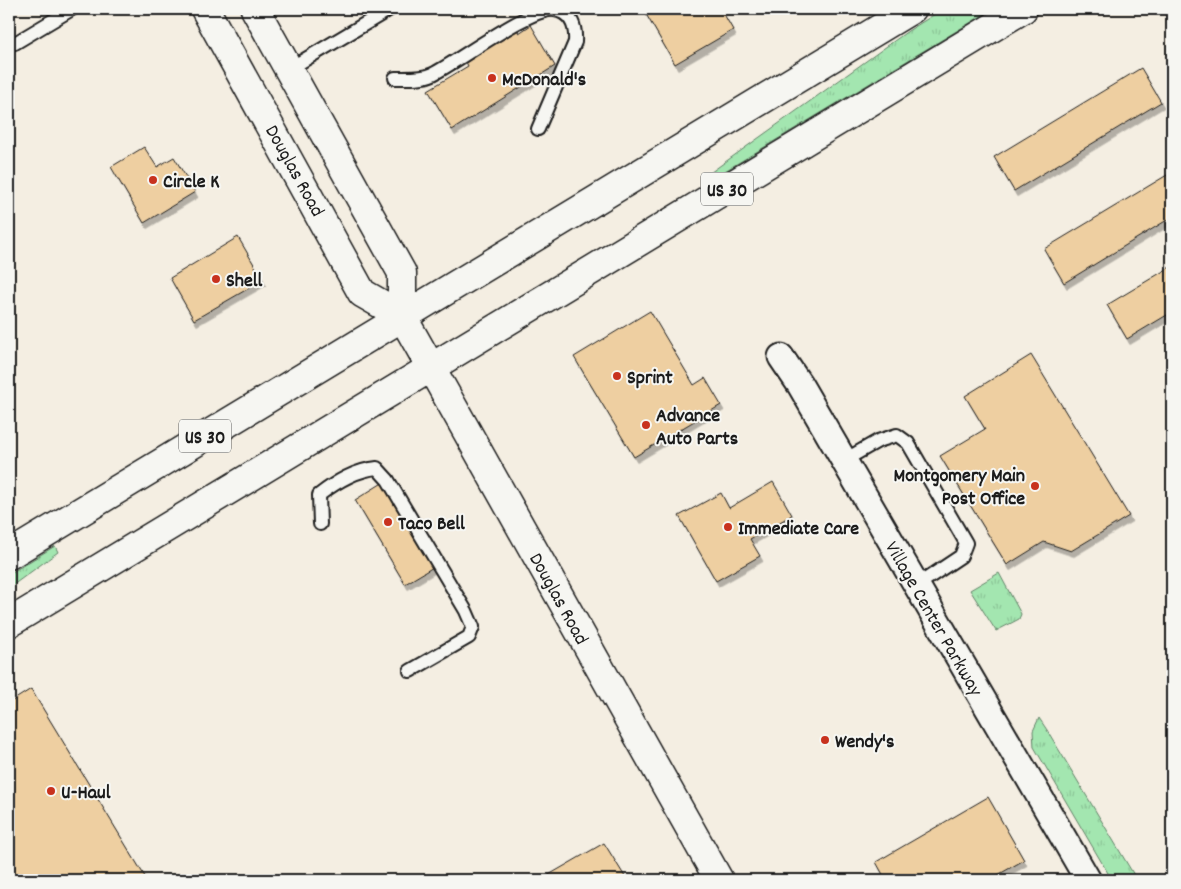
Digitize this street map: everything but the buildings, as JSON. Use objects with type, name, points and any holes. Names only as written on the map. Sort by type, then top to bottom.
[{"type":"main road","name":"Douglas Road","points":[[205,9],[362,293],[402,316]]},
{"type":"main road","name":"Douglas Road","points":[[255,9],[402,273],[402,316],[719,880]]},
{"type":"main road","name":"US 30","points":[[9,555],[912,9]]},
{"type":"main road","name":"US 30","points":[[9,623],[1023,9]]},
{"type":"street","name":"Village Center Parkway","points":[[781,356],[1088,880]]},
{"type":"lane","points":[[9,43],[15,43],[72,9]]},
{"type":"lane","points":[[289,68],[390,9]]},
{"type":"lane","points":[[395,78],[431,76],[525,18],[542,11],[555,10],[568,16],[576,29],[575,42],[538,130]]},
{"type":"lane","points":[[843,461],[878,441],[897,435],[908,443],[966,543],[961,556],[916,586]]},
{"type":"lane","points":[[320,524],[318,495],[334,484],[363,469],[377,468],[388,480],[466,611],[473,627],[469,637],[410,671]]},
{"type":"green space","points":[[943,9],[993,9],[710,180],[707,175],[908,31]]},
{"type":"green space","points":[[55,546],[58,552],[9,588],[9,574]]},
{"type":"green space","points":[[999,573],[1021,614],[1019,619],[996,631],[970,590]]},
{"type":"green space","points":[[1039,718],[1137,880],[1112,880],[1034,747],[1033,731]]},
{"type":"place","name":"McDonald's","points":[[492,78]]},
{"type":"place","name":"Circle K","points":[[153,180]]},
{"type":"place","name":"Shell","points":[[216,279]]},
{"type":"place","name":"Sprint","points":[[617,376]]},
{"type":"place","name":"Advance Auto Parts","points":[[646,425]]},
{"type":"place","name":"Montgomery Main Post Office","points":[[1035,486]]},
{"type":"place","name":"Taco Bell","points":[[388,522]]},
{"type":"place","name":"Immediate Care","points":[[728,527]]},
{"type":"place","name":"Wendy's","points":[[825,740]]},
{"type":"place","name":"U-Haul","points":[[51,791]]}]
